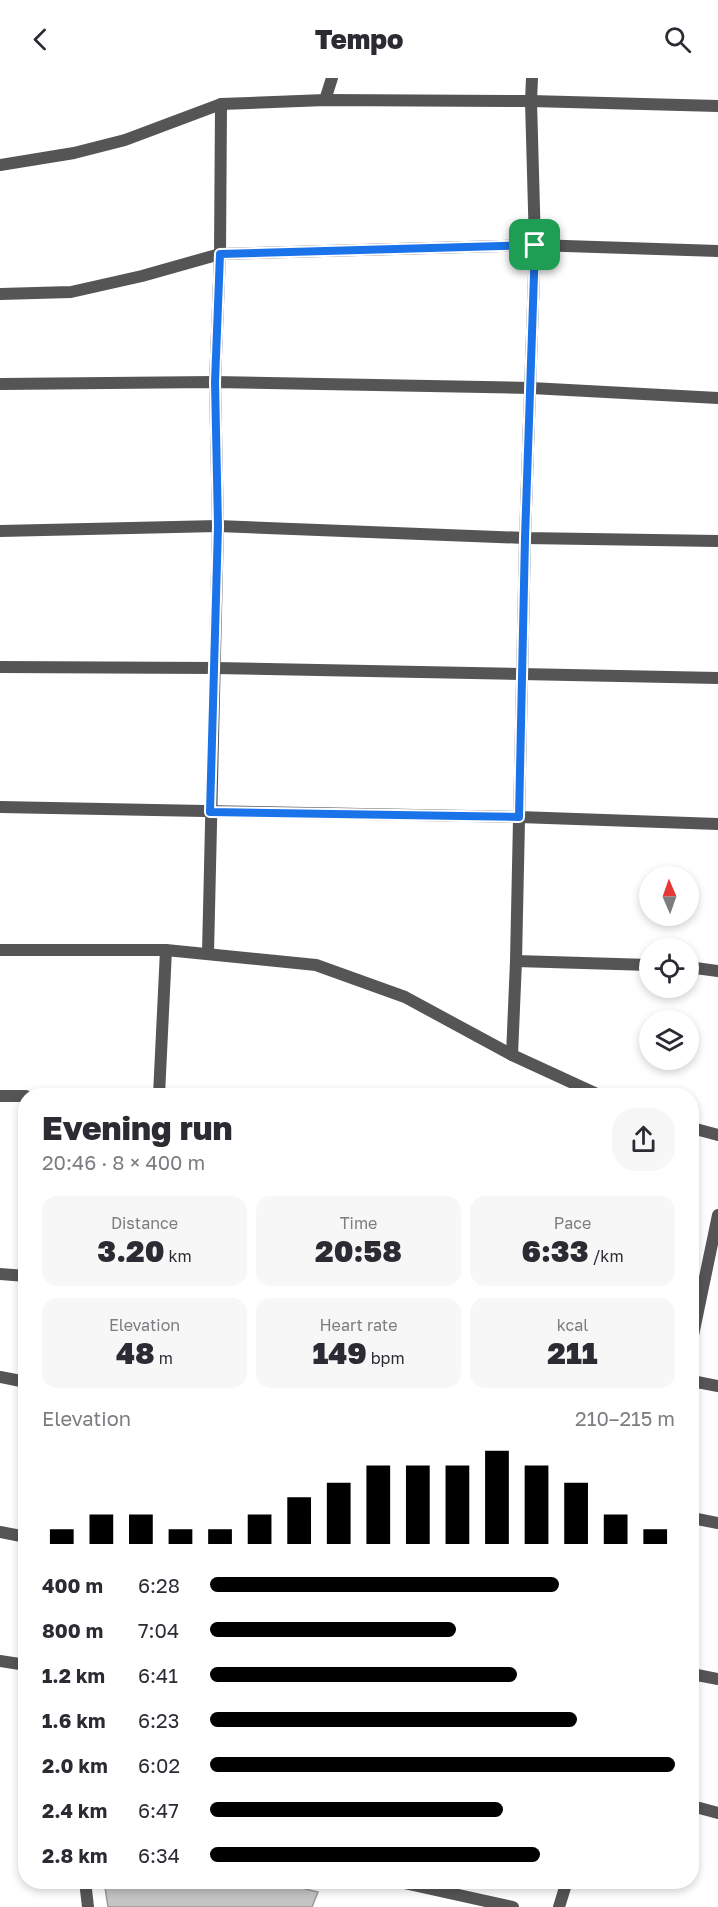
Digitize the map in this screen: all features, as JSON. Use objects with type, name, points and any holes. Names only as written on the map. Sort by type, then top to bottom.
[{"type":"street","points":[[325,100],[332,78]]},
{"type":"street","points":[[512,1055],[535,245],[532,78]]},
{"type":"street","points":[[0,165],[74,153],[125,141],[221,104],[325,100],[531,101],[718,106]]},
{"type":"street","points":[[208,953],[218,526],[215,382],[220,254],[221,104]]},
{"type":"street","points":[[0,294],[71,292],[142,276],[220,254],[535,245],[718,252]]},
{"type":"street","points":[[0,384],[215,382],[531,388],[718,398]]},
{"type":"street","points":[[0,531],[218,526],[525,538],[718,541]]},
{"type":"street","points":[[0,667],[215,668],[718,678]]},
{"type":"street","points":[[0,807],[519,817],[718,824]]},
{"type":"street","points":[[0,950],[166,950],[316,965],[405,997],[512,1055],[584,1088]]},
{"type":"street","points":[[159,1088],[166,950]]},
{"type":"street","points":[[516,961],[639,965]]},
{"type":"street","points":[[699,968],[718,971]]},
{"type":"street","points":[[0,1096],[18,1096]]},
{"type":"street","points":[[699,1130],[718,1135]]},
{"type":"street","points":[[699,1306],[718,1215]]},
{"type":"street","points":[[0,1274],[18,1275]]},
{"type":"street","points":[[0,1377],[18,1380]]},
{"type":"street","points":[[699,1382],[718,1386]]},
{"type":"street","points":[[699,1519],[718,1523]]},
{"type":"street","points":[[0,1532],[18,1535]]},
{"type":"street","points":[[0,1661],[18,1664]]},
{"type":"street","points":[[699,1675],[718,1679]]},
{"type":"street","points":[[699,1808],[718,1813]]},
{"type":"street","points":[[86,1889],[88,1907]]},
{"type":"street","points":[[431,1889],[513,1907]]},
{"type":"street","points":[[559,1907],[565,1889]]},
{"type":"building","points":[[105,1889],[306,1889],[318,1892],[312,1907],[108,1907]]},
{"type":"route","points":[[535,245],[525,538],[519,817],[210,812],[218,526],[215,382],[220,254],[535,245]]}]
